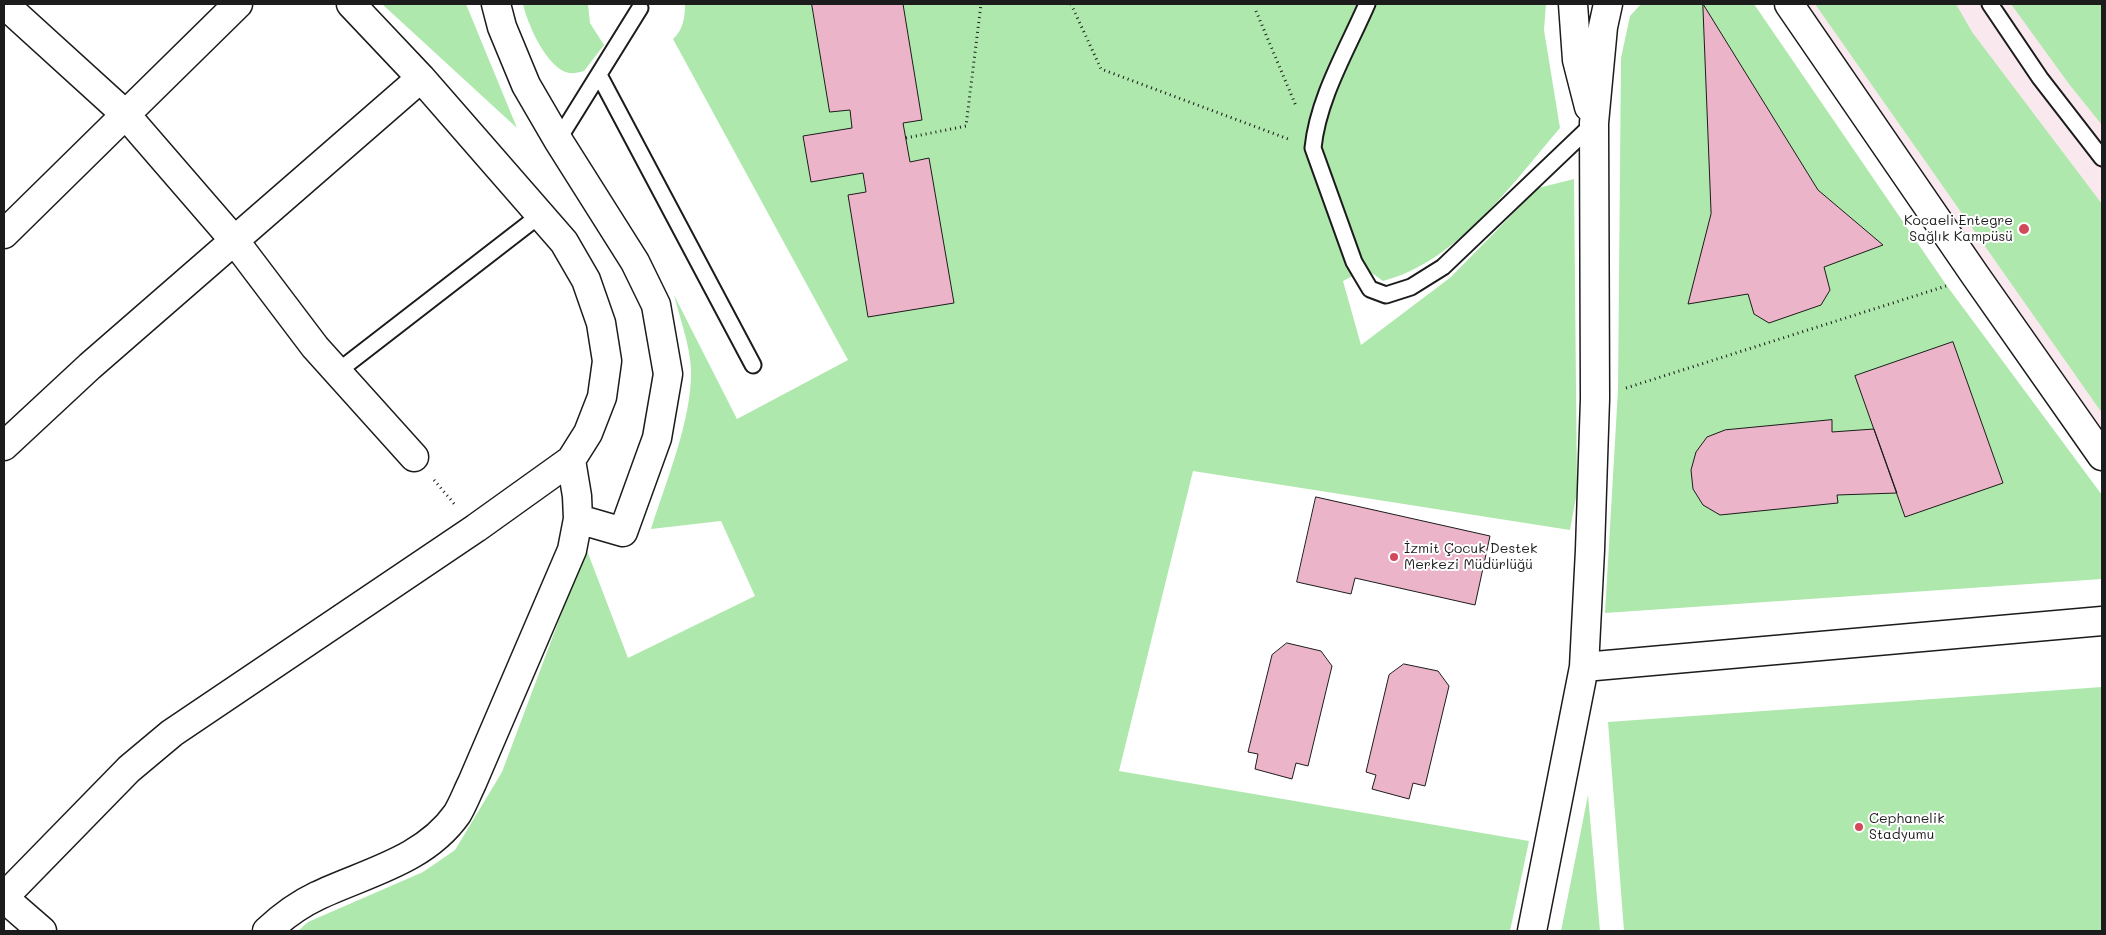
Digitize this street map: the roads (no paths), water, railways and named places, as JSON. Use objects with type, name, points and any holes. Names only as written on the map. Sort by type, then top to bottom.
[{"type":"street","points":[[4,4],[125,114],[234,240],[336,372],[414,457]]},
{"type":"street","points":[[4,234],[238,4]]},
{"type":"street","points":[[42,931],[4,897],[129,769],[172,733],[476,528],[571,460],[588,432],[602,397],[607,361],[601,324],[586,280],[564,242],[421,78],[351,4]]},
{"type":"street","points":[[496,4],[502,27],[526,85],[558,140],[636,262],[656,305],[668,374],[657,438],[622,532],[578,519]]},
{"type":"street","points":[[1573,4],[1577,60],[1583,88],[1594,123]]},
{"type":"street","points":[[1532,931],[1584,667],[1595,399],[1594,123],[1603,27],[1608,4]]},
{"type":"street","points":[[1789,4],[2102,456]]},
{"type":"street","points":[[4,446],[90,366],[421,78]]},
{"type":"street","points":[[267,931],[291,910],[316,896],[372,874],[414,853],[434,838],[456,814],[472,783],[572,550],[578,519],[577,496],[571,460]]},
{"type":"street","points":[[1584,667],[2102,621]]},
{"type":"lane","points":[[1367,4],[1324,100],[1315,132],[1313,148],[1354,262],[1370,289],[1386,295],[1411,287],[1443,267],[1594,123]]},
{"type":"lane","points":[[1990,4],[2040,78],[2102,158]]},
{"type":"lane","points":[[558,140],[640,8]]},
{"type":"lane","points":[[599,74],[753,365]]},
{"type":"lane","points":[[336,372],[540,215]]},
{"type":"place","name":"Kocaeli Entegre Sağlık Kampüsü","points":[[2024,229]]},
{"type":"place","name":"İzmit Çocuk Destek Merkezi Müdürlüğü","points":[[1394,557]]},
{"type":"place","name":"Cephanelik Stadyumu","points":[[1859,827]]}]
